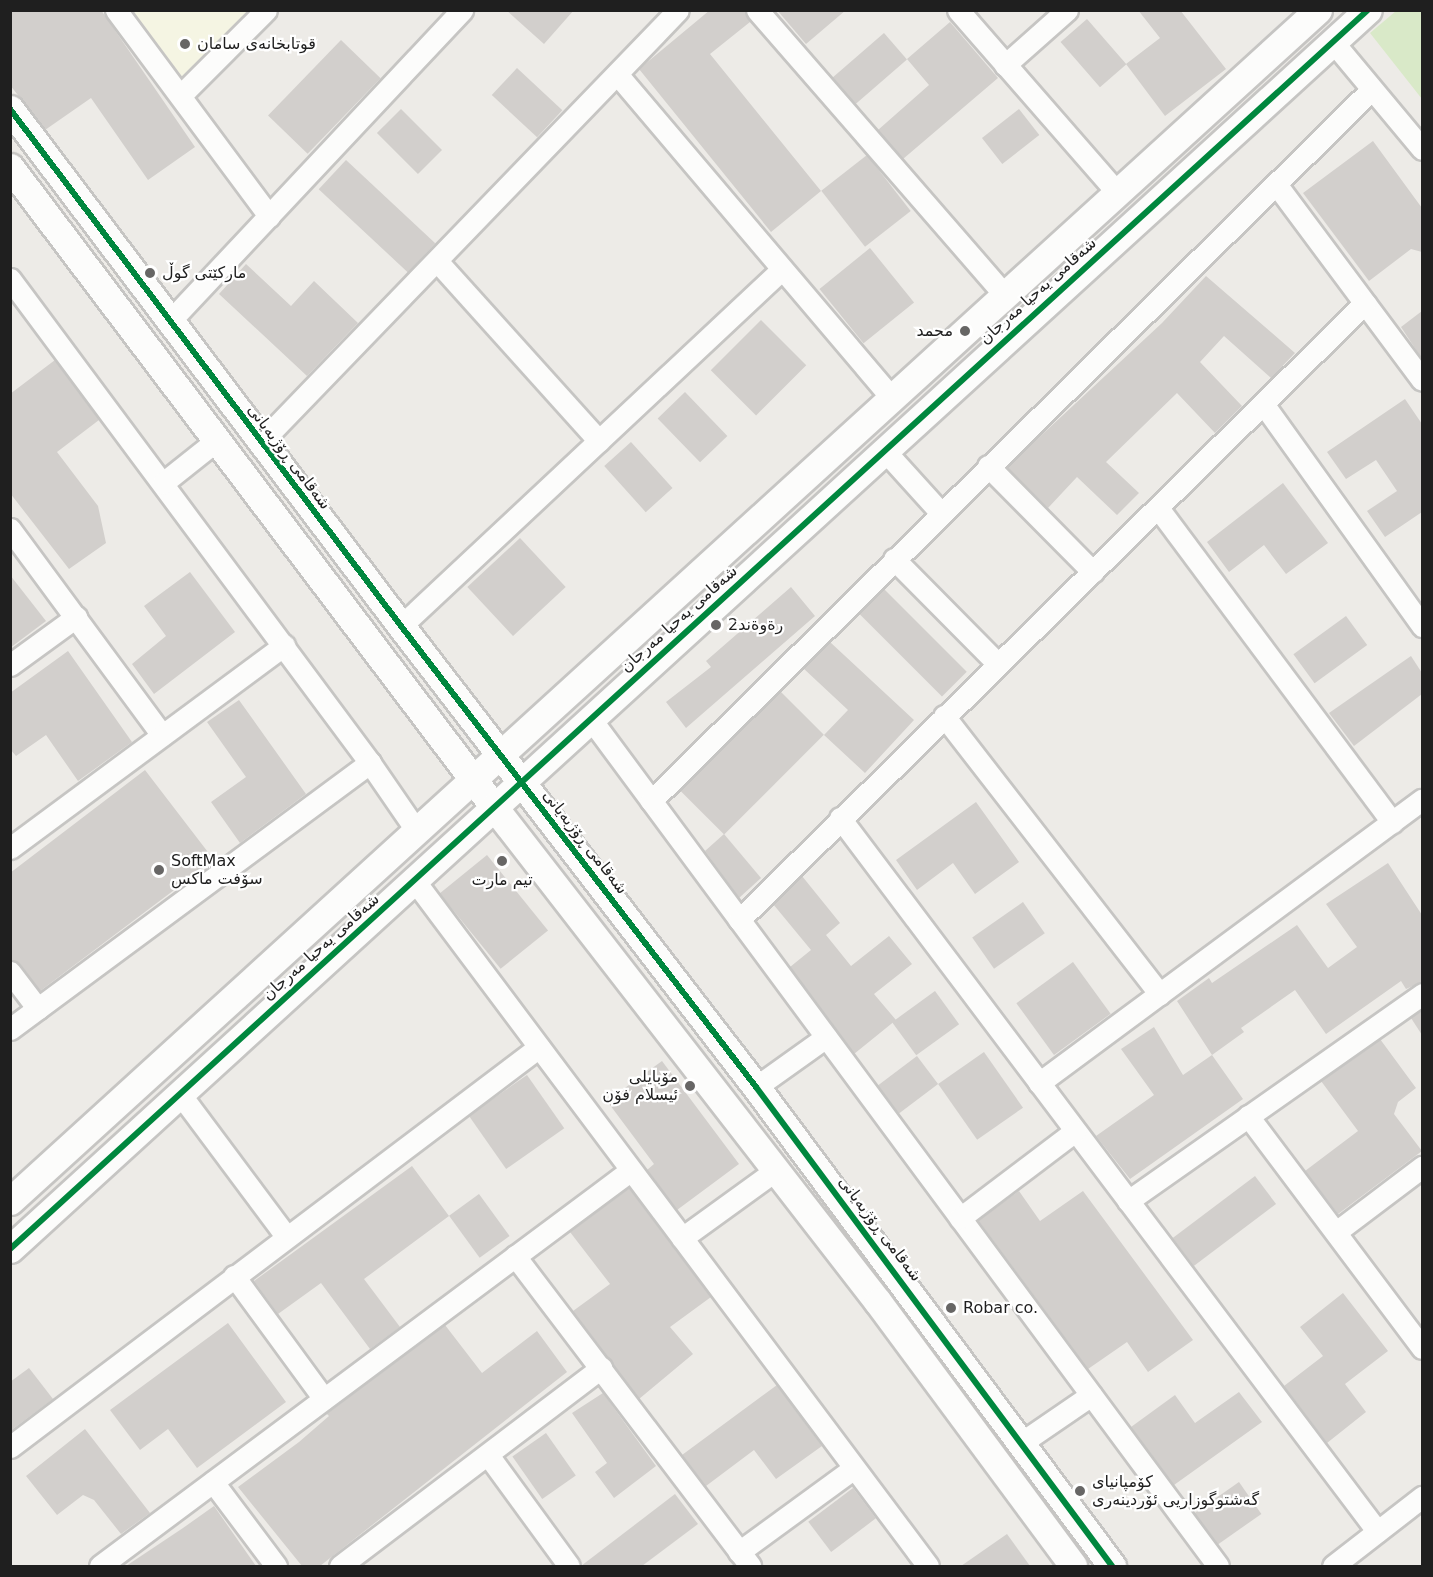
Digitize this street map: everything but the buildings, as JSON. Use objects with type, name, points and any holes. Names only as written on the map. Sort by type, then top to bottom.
[{"type":"street","points":[[116,10],[269,216]]},
{"type":"street","points":[[181,95],[266,10]]},
{"type":"street","points":[[170,321],[462,10]]},
{"type":"street","points":[[757,10],[1004,294]]},
{"type":"street","points":[[958,10],[1117,192]]},
{"type":"street","points":[[1005,65],[1067,10]]},
{"type":"street","name":"شەقامی یەحیا مەرجان","points":[[10,1202],[1318,10]]},
{"type":"street","name":"شەقامی یەحیا مەرجان","points":[[10,1249],[1368,10]]},
{"type":"street","points":[[261,442],[617,74],[674,12]]},
{"type":"street","points":[[1333,42],[1422,149]]},
{"type":"street","points":[[617,74],[891,397]]},
{"type":"street","points":[[651,801],[1372,89]]},
{"type":"street","name":"شەقامی ڕۆژبەیانی","points":[[10,109],[401,626],[756,1087],[1112,1566]]},
{"type":"street","points":[[10,167],[494,807],[878,1302],[1073,1566]]},
{"type":"street","points":[[1276,184],[1422,380]]},
{"type":"street","points":[[96,279],[123,258]]},
{"type":"street","points":[[437,261],[599,441]]},
{"type":"street","points":[[401,626],[781,270]]},
{"type":"street","points":[[10,279],[284,645],[416,830]]},
{"type":"street","points":[[739,920],[1365,303]]},
{"type":"street","points":[[958,336],[981,362]]},
{"type":"street","points":[[1264,405],[1422,626]]},
{"type":"street","points":[[163,483],[217,440]]},
{"type":"street","points":[[884,450],[941,513]]},
{"type":"street","points":[[988,466],[1093,572]]},
{"type":"street","points":[[1158,508],[1392,822]]},
{"type":"street","points":[[10,529],[162,735]]},
{"type":"street","points":[[894,559],[998,663]]},
{"type":"street","points":[[10,665],[76,617]]},
{"type":"street","points":[[10,848],[284,645]]},
{"type":"street","points":[[944,716],[1160,994]]},
{"type":"street","points":[[590,718],[1218,1566]]},
{"type":"street","points":[[10,1029],[370,763]]},
{"type":"street","points":[[1039,1083],[1422,800]]},
{"type":"street","points":[[840,818],[1377,1531]]},
{"type":"street","points":[[414,880],[928,1566]]},
{"type":"street","points":[[10,972],[38,1009]]},
{"type":"street","points":[[1128,1201],[1422,994]]},
{"type":"street","points":[[756,1087],[826,1037]]},
{"type":"street","points":[[10,1447],[286,1236],[539,1047]]},
{"type":"street","points":[[180,1094],[286,1236]]},
{"type":"street","points":[[1248,1116],[1422,1348]]},
{"type":"street","points":[[960,1218],[1075,1131]]},
{"type":"street","points":[[76,1142],[99,1168]]},
{"type":"street","points":[[1336,1232],[1422,1167]]},
{"type":"street","points":[[100,1566],[631,1170]]},
{"type":"street","points":[[682,1238],[776,1170]]},
{"type":"street","points":[[516,1256],[745,1559],[854,1468]]},
{"type":"street","points":[[234,1276],[324,1400]]},
{"type":"street","points":[[878,1302],[903,1282]]},
{"type":"street","points":[[340,1566],[601,1368]]},
{"type":"street","points":[[1021,1443],[1091,1395]]},
{"type":"street","points":[[488,1455],[569,1566]]},
{"type":"street","points":[[213,1482],[276,1566]]},
{"type":"street","points":[[1333,1566],[1422,1497]]},
{"type":"shaded area","name":"قوتابخانەی سامان","points":[[130,11],[248,11],[181,78]]},
{"type":"green space","points":[[1396,11],[1422,11],[1422,99],[1370,33]]},
{"type":"cycle path","points":[[10,1249],[1368,10]]},
{"type":"cycle path","points":[[10,109],[401,626],[756,1087],[1112,1566]]},
{"type":"place","name":"قوتابخانەی سامان","points":[[185,44]]},
{"type":"place","name":"مارکێتی گوڵ","points":[[150,273]]},
{"type":"place","name":"محمد","points":[[965,331]]},
{"type":"place","name":"رةوةند2","points":[[716,625]]},
{"type":"place","name":"تیم مارت","points":[[502,861]]},
{"type":"place","name":"SoftMax سۆفت ماکس","points":[[159,870]]},
{"type":"place","name":"مۆبایلی ئیسلام فۆن","points":[[690,1086]]},
{"type":"place","name":"Robar co.","points":[[951,1308]]},
{"type":"place","name":"کۆمپانیای گەشتوگوزاریی ئۆردینەری","points":[[1080,1491]]}]
